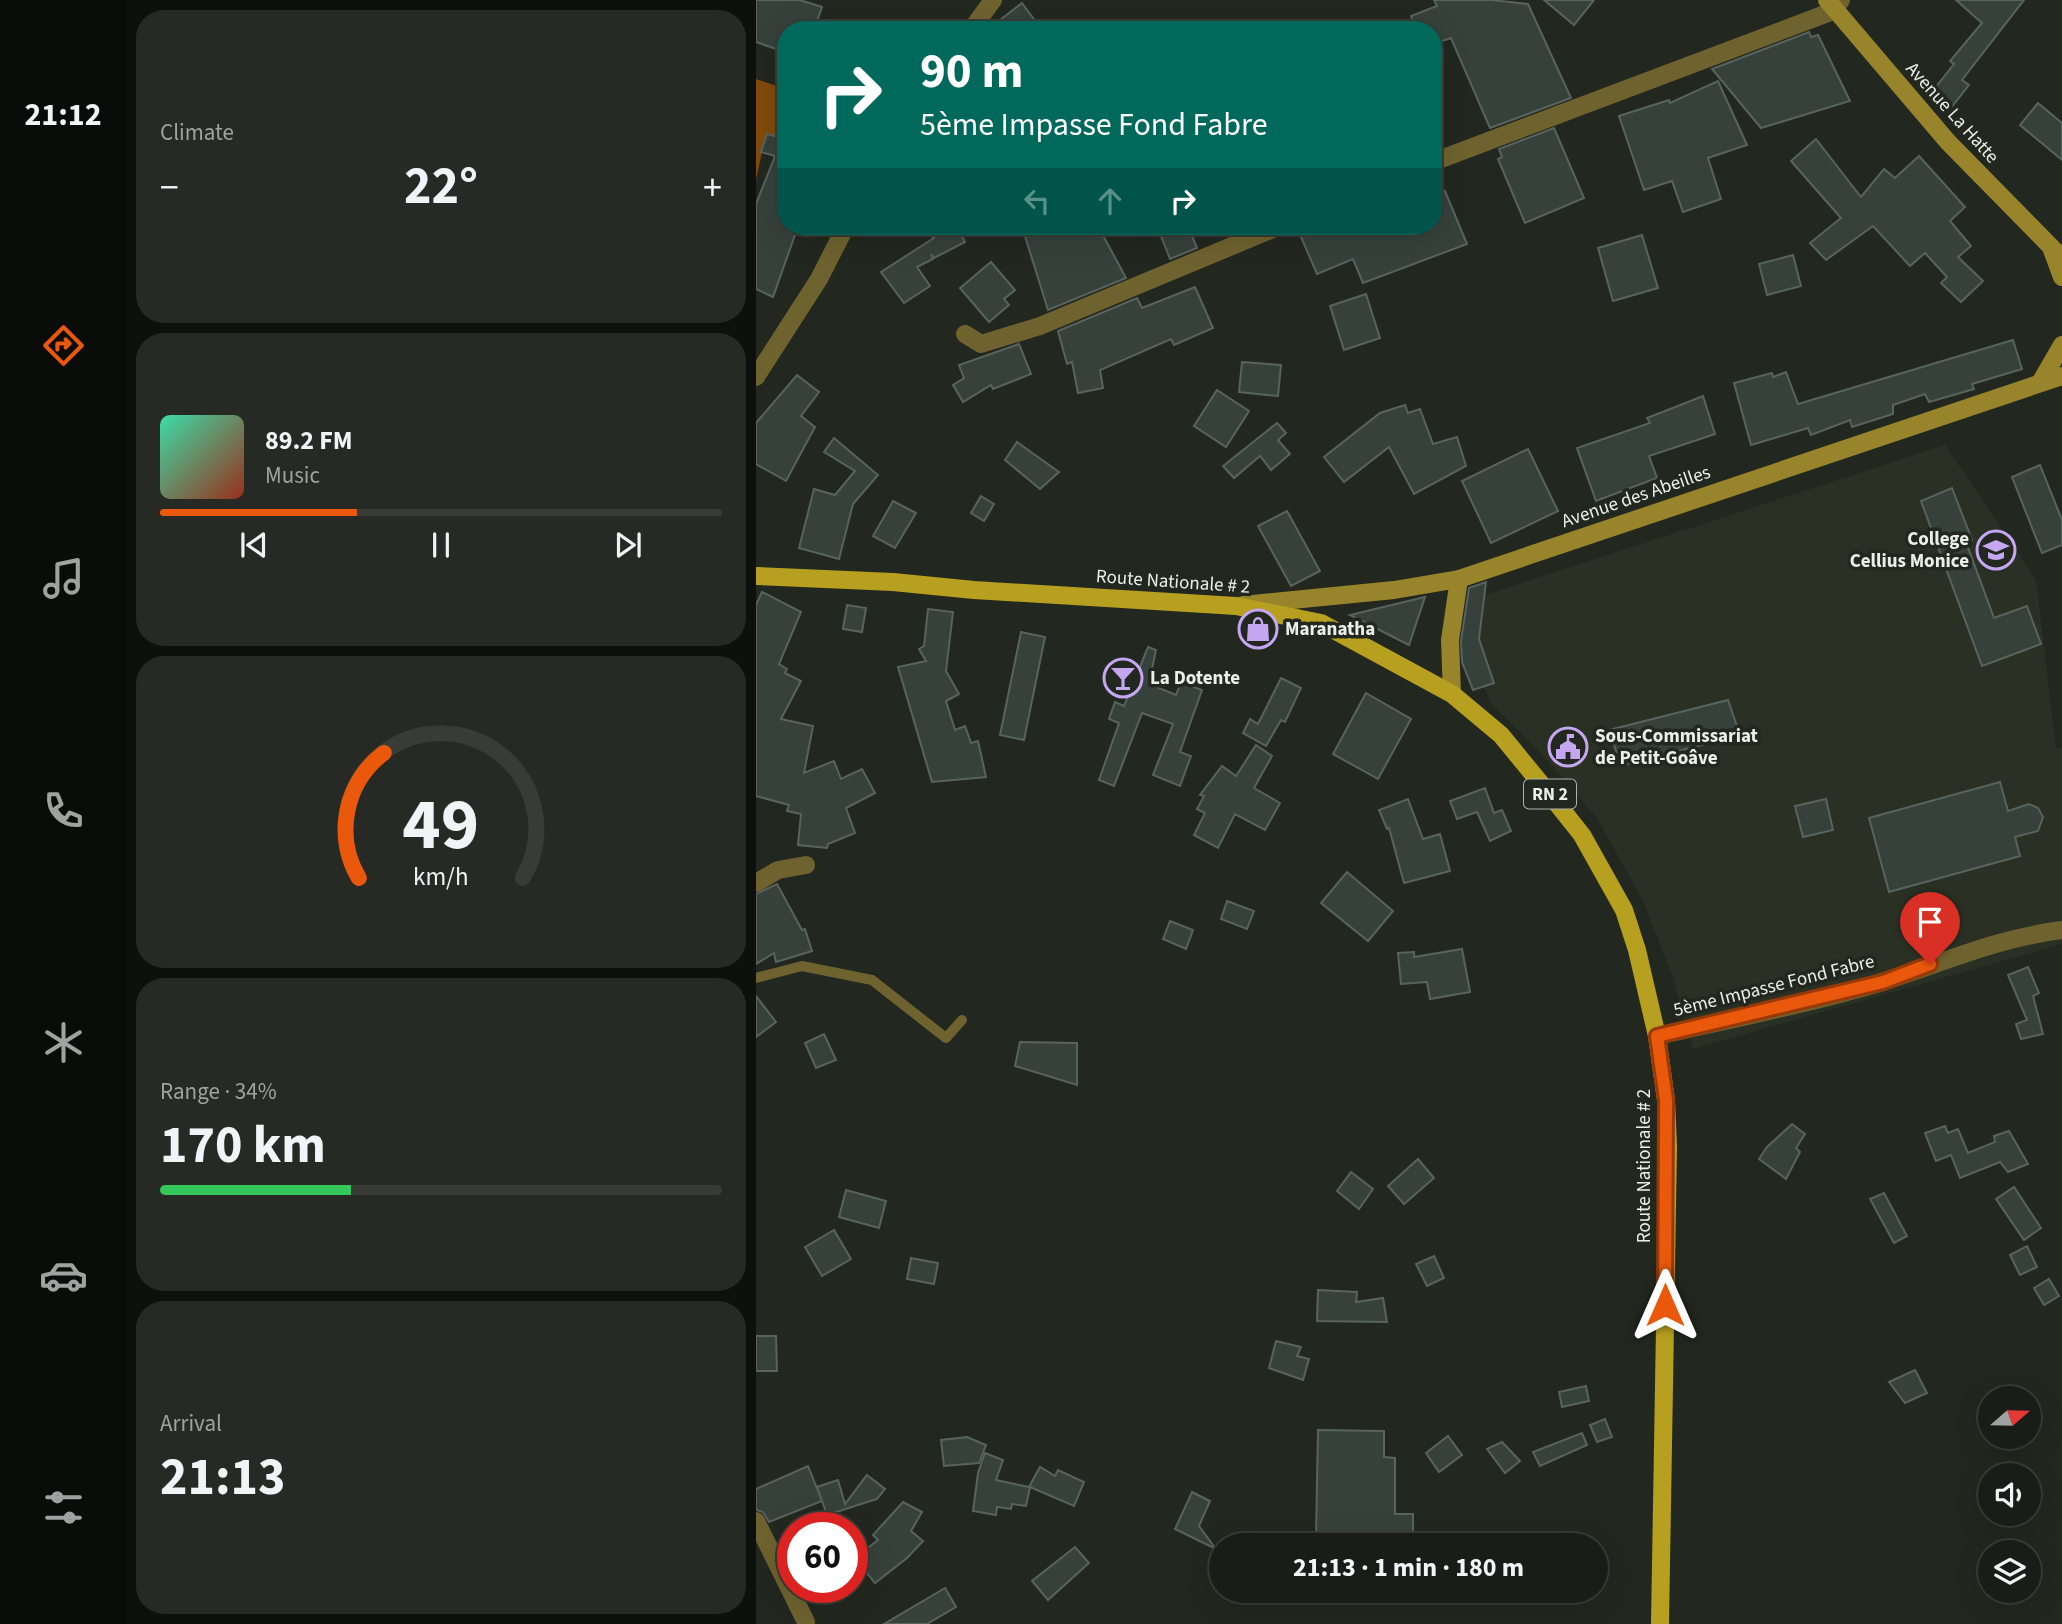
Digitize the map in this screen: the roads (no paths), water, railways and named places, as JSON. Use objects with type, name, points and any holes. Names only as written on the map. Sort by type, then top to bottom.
[{"type":"main road","name":"Route Nationale # 2","points":[[756,576],[893,582],[974,590],[1236,606],[1321,623],[1452,694],[1501,735],[1582,835],[1624,910],[1657,1036],[1666,1100],[1668,1147],[1660,1624]]},
{"type":"street","points":[[978,21],[993,0]]},
{"type":"street","points":[[1442,158],[1834,4]]},
{"type":"street","name":"Avenue La Hatte","points":[[1834,4],[1948,142],[2057,254],[2062,277]]},
{"type":"street","points":[[756,377],[819,279],[841,235]]},
{"type":"street","points":[[965,334],[981,344],[1040,326],[1258,235]]},
{"type":"street","points":[[2040,383],[2062,345]]},
{"type":"street","name":"Avenue des Abeilles","points":[[1236,606],[1394,590],[1459,579],[2062,376]]},
{"type":"street","points":[[1452,694],[1450,640],[1459,579]]},
{"type":"street","points":[[756,883],[778,870],[806,865]]},
{"type":"street","name":"5ème Impasse Fond Fabre","points":[[1657,1036],[1870,985],[1953,955],[2018,937],[2062,930]]},
{"type":"street","points":[[756,1521],[806,1622]]},
{"type":"lane","points":[[756,978],[802,966],[832,971],[872,980],[946,1038],[962,1020]]},
{"type":"place","name":"College Cellius Monice","points":[[1996,550]]},
{"type":"place","name":"Maranatha","points":[[1258,629]]},
{"type":"place","name":"La Dotente","points":[[1123,678]]},
{"type":"place","name":"Sous-Commissariat de Petit-Goâve","points":[[1568,747]]}]
